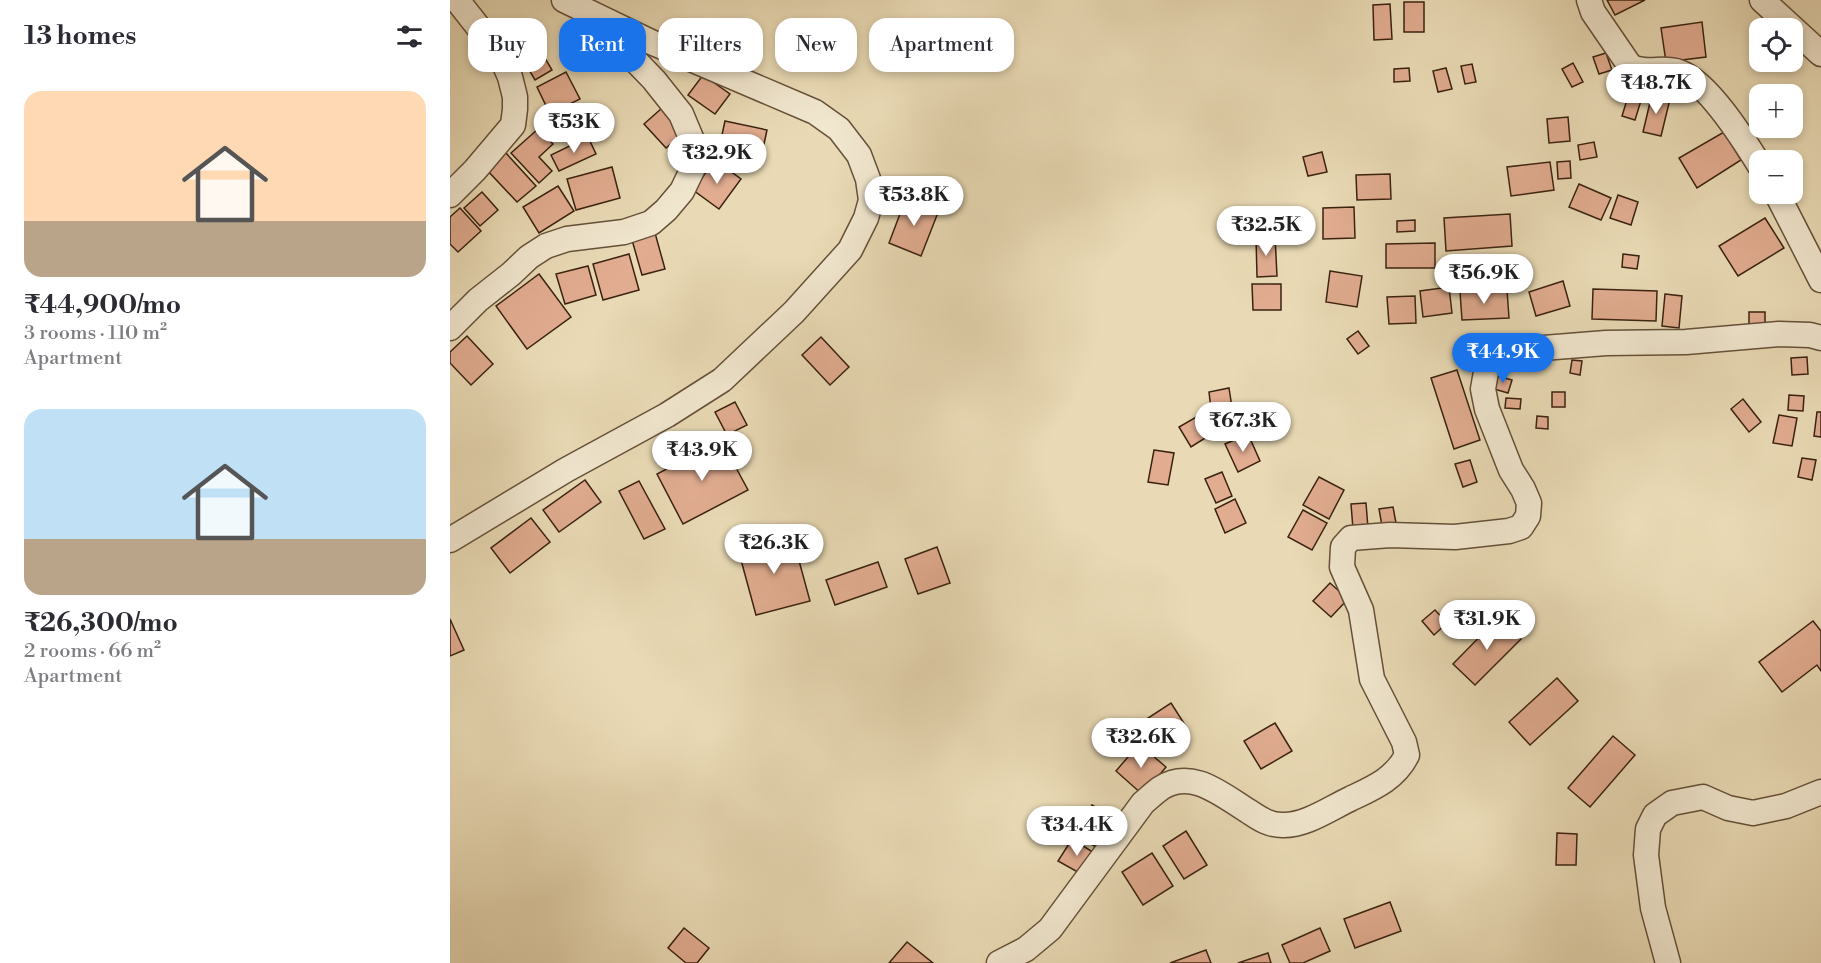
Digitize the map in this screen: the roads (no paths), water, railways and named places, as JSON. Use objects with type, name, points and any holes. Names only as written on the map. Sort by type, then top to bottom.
[{"type":"street","points":[[450,195],[475,170],[513,125],[515,109],[515,97],[510,77],[501,56],[457,0]]},
{"type":"street","points":[[1589,0],[1593,12],[1630,66],[1639,71],[1680,72],[1690,78],[1705,91],[1735,126],[1750,150]]},
{"type":"street","points":[[1762,0],[1821,54]]},
{"type":"street","points":[[450,328],[478,300],[529,257],[546,246],[567,239],[624,232],[651,223],[682,191],[694,166],[694,145],[681,114],[654,80],[608,31],[569,3]]},
{"type":"street","points":[[450,540],[566,470],[667,415],[722,380],[794,312],[850,250],[866,218],[871,200],[868,179],[859,155],[839,129],[815,112],[651,42],[569,3]]},
{"type":"street","points":[[1783,204],[1821,280]]},
{"type":"street","points":[[999,963],[1026,949],[1050,929],[1143,803],[1162,787],[1179,781],[1206,785],[1265,822],[1281,825],[1295,824],[1308,819],[1379,785],[1393,775],[1407,755],[1404,742],[1372,679],[1360,610],[1342,567],[1342,547],[1351,538],[1390,535],[1455,537],[1509,531],[1521,526],[1528,516],[1529,503],[1511,471],[1486,409],[1483,389],[1487,366],[1497,356],[1517,350],[1606,343],[1686,342],[1779,334],[1810,335],[1821,338]]},
{"type":"street","points":[[1668,963],[1653,908],[1646,855],[1648,829],[1654,815],[1672,803],[1703,797],[1728,808],[1753,813],[1786,806],[1821,792]]}]
